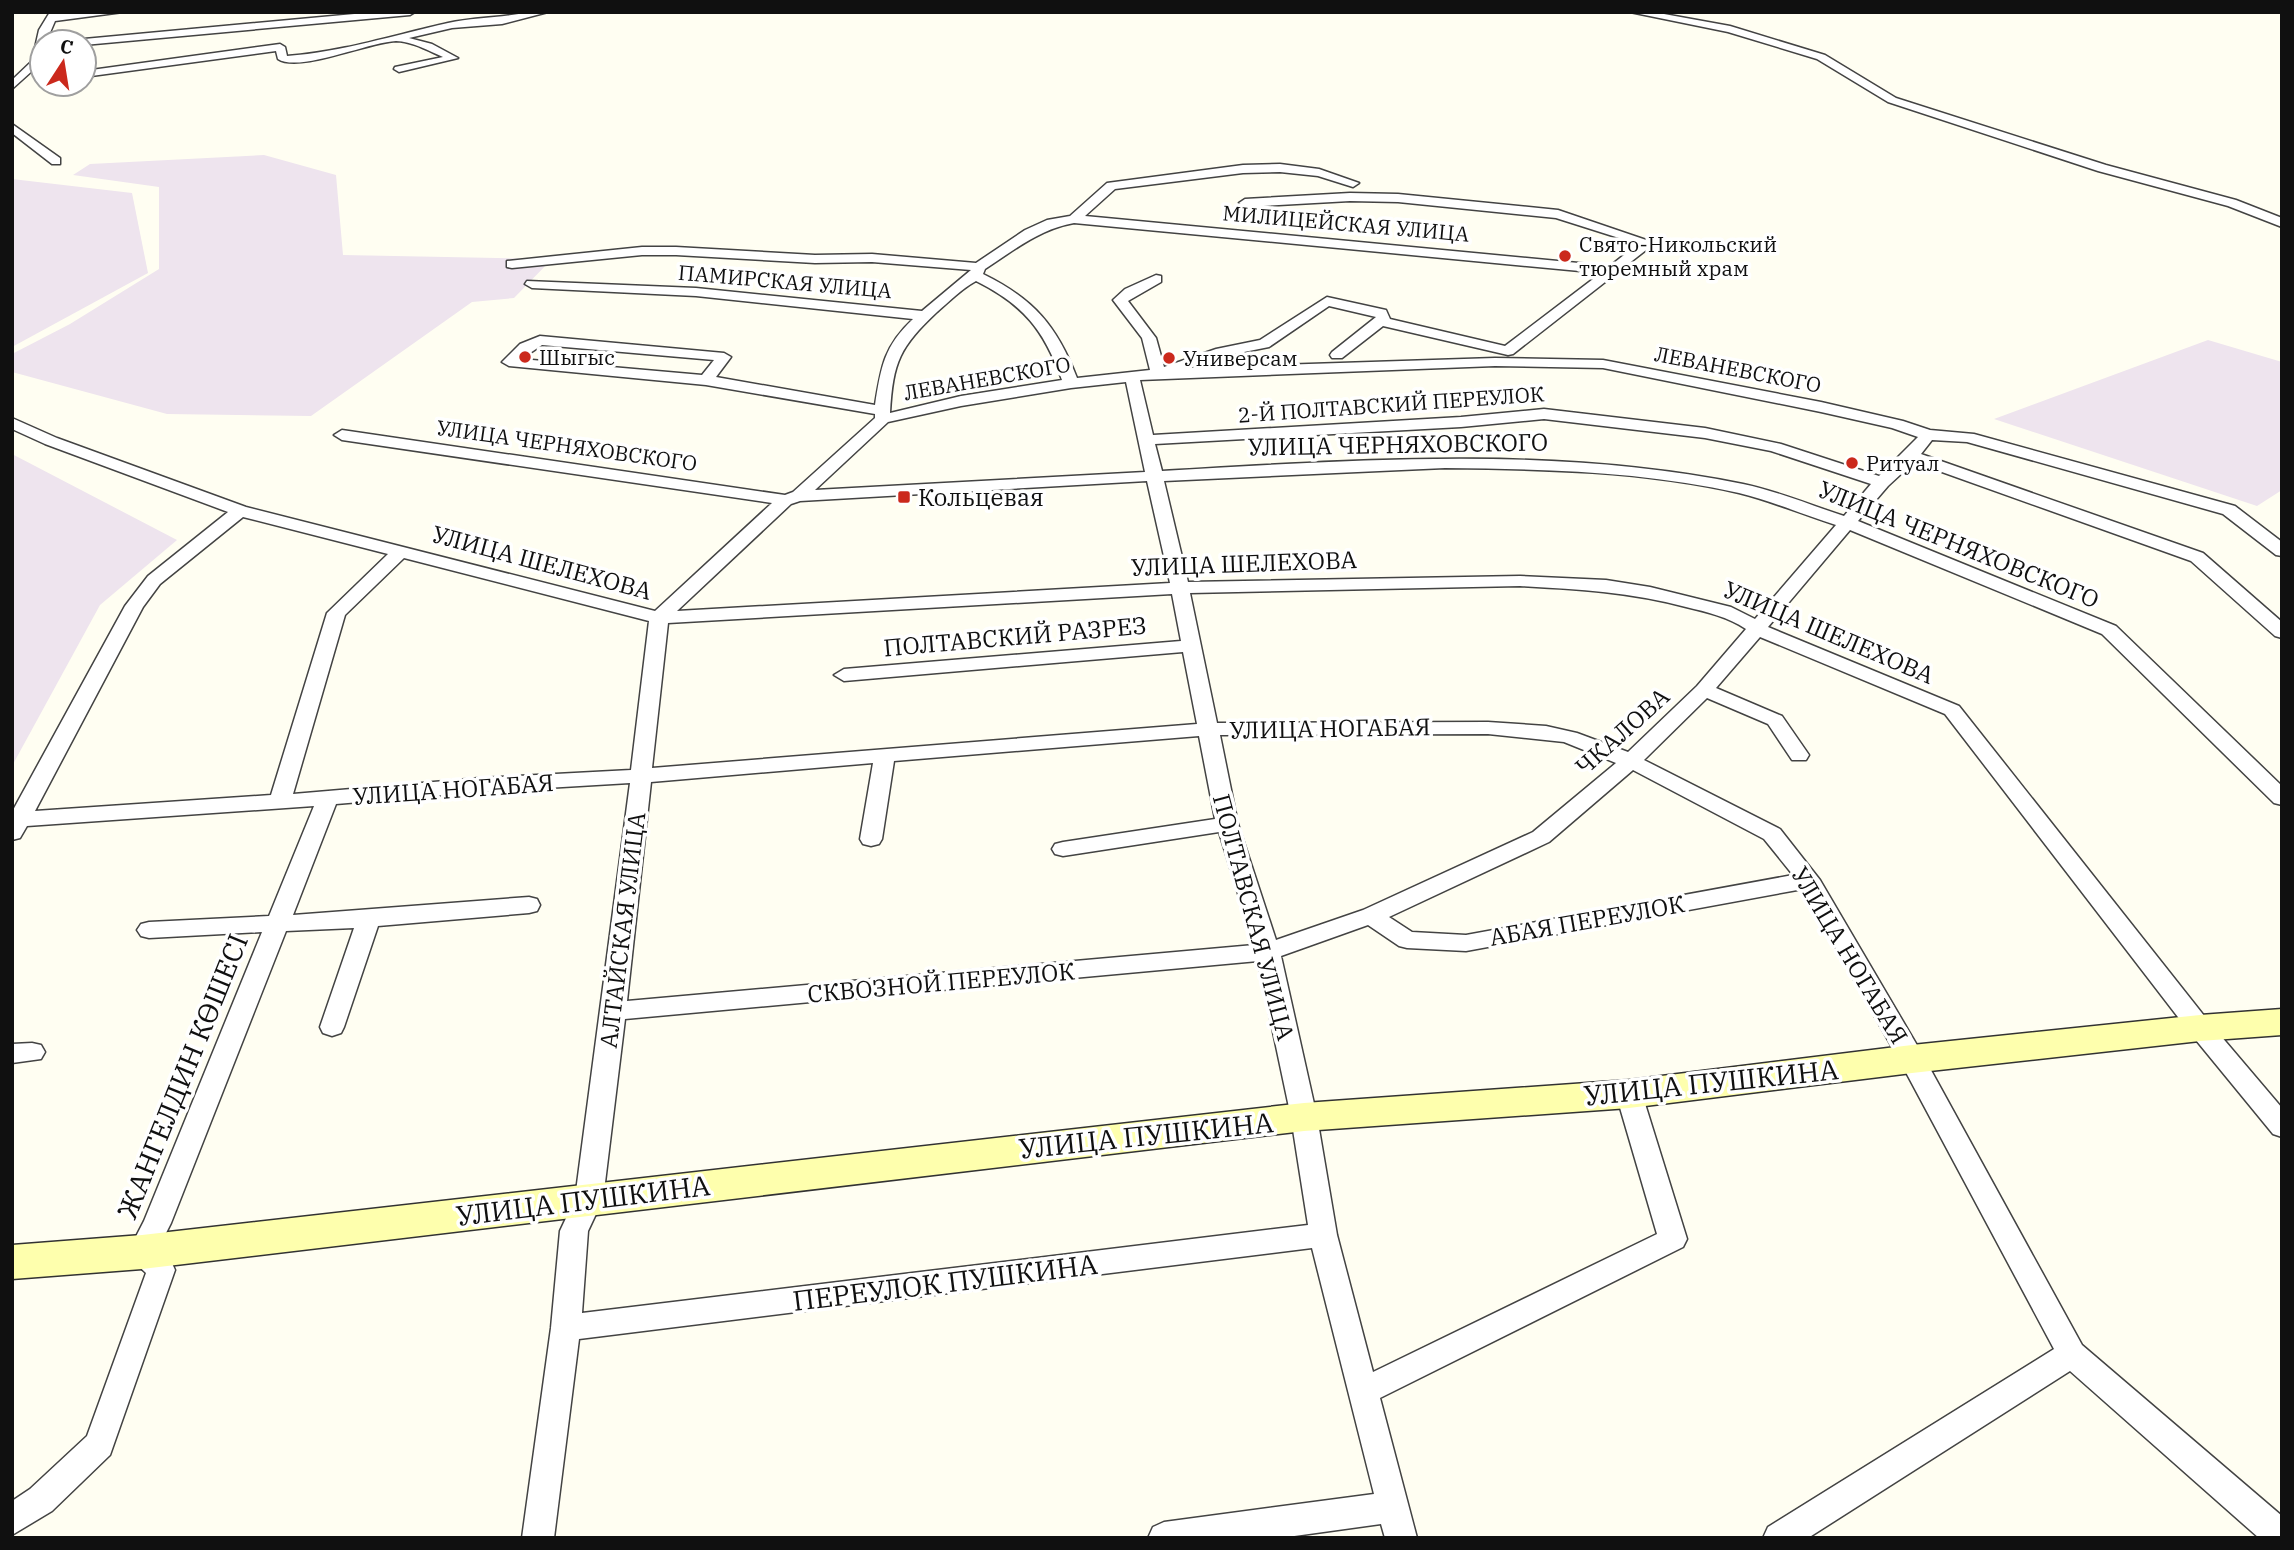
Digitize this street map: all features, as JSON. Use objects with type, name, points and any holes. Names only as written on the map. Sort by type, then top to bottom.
[{"type":"street","points":[[53,15],[118,12]]},
{"type":"street","points":[[98,41],[272,25],[367,21],[411,12]]},
{"type":"street","points":[[272,25],[283,59],[295,60],[452,25],[502,21],[543,12]]},
{"type":"street","points":[[1635,12],[1730,29],[1821,57],[1892,100],[2102,168],[2232,203],[2282,223]]},
{"type":"street","points":[[367,21],[397,38],[428,46],[453,58],[399,69]]},
{"type":"street","points":[[98,72],[280,47]]},
{"type":"street","points":[[13,85],[28,71]]},
{"type":"street","points":[[12,127],[56,161]]},
{"type":"street","name":"МИЛИЦЕЙСКАЯ УЛИЦА","points":[[1074,219],[1111,186],[1243,169],[1280,168],[1319,173],[1353,183]]},
{"type":"street","name":"МИЛИЦЕЙСКАЯ УЛИЦА","points":[[1245,203],[1350,197],[1398,198],[1558,214],[1648,243]]},
{"type":"street","name":"МИЛИЦЕЙСКАЯ УЛИЦА","points":[[977,271],[1030,233],[1052,223],[1074,219],[1614,270]]},
{"type":"street","name":"ЛЕВАНЕВСКОГО","points":[[1158,374],[1221,352],[1264,344],[1326,301],[1381,313],[1384,318],[1380,321],[1508,351],[1648,243]]},
{"type":"street","name":"ПАМИРСКАЯ УЛИЦА","points":[[512,264],[642,251],[676,251],[815,259],[872,258],[977,271]]},
{"type":"street","points":[[925,316],[977,271],[1031,308],[1061,356],[1071,383]]},
{"type":"street","points":[[1156,279],[1129,292],[1120,300],[1149,338],[1158,374]]},
{"type":"street","name":"ПАМИРСКАЯ УЛИЦА","points":[[532,284],[696,292],[925,316]]},
{"type":"street","name":"ПАМИРСКАЯ УЛИЦА","points":[[883,415],[889,361],[904,335],[925,316]]},
{"type":"street","points":[[1337,355],[1380,321]]},
{"type":"street","name":"ЛЕВАНЕВСКОГО","points":[[706,380],[724,357],[540,340],[525,348],[509,362],[706,380],[883,415],[1071,383],[1158,374],[1495,362],[1603,364],[1821,407],[1897,424],[1928,435],[1968,438],[2229,510],[2282,551]]},
{"type":"street","name":"ПОЛТАВСКАЯ УЛИЦА","points":[[1132,377],[1180,588],[1227,824],[1268,952],[1304,1117],[1323,1235],[1401,1538]]},
{"type":"street","name":"2-Й ПОЛТАВСКИЙ ПЕРЕУЛОК","points":[[1147,440],[1461,422],[1544,414],[1705,433],[1775,447],[1882,482]]},
{"type":"street","points":[[659,618],[883,415]]},
{"type":"street","name":"УЛИЦА ШЕЛЕХОВА","points":[[12,423],[51,441],[240,511],[659,618],[1180,588],[1520,581],[1606,585],[1650,592],[1724,611],[1742,618],[1758,629],[1952,710],[2200,1028],[2282,1127]]},
{"type":"street","name":"УЛИЦА ЧЕРНЯХОВСКОГО","points":[[342,435],[792,498],[1445,463],[1554,464],[1647,473],[1743,489],[1847,523],[2109,630],[2282,797]]},
{"type":"street","name":"ЧКАЛОВА","points":[[1268,952],[1371,916],[1541,837],[1631,761],[1704,691],[1882,482],[1911,456],[1928,435]]},
{"type":"street","points":[[1911,456],[2197,557],[2282,632]]},
{"type":"street","points":[[17,826],[134,607],[154,579],[240,511]]},
{"type":"street","points":[[280,801],[336,612],[401,551]]},
{"type":"street","name":"АЛТАЙСКАЯ УЛИЦА","points":[[538,1538],[566,1328],[574,1231],[589,1199],[614,1011],[659,618]]},
{"type":"street","name":"ПОЛТАВСКИЙ РАЗРЕЗ","points":[[844,675],[1191,646]]},
{"type":"street","points":[[1704,691],[1775,720],[1799,755]]},
{"type":"street","name":"УЛИЦА НОГАБАЯ","points":[[17,826],[280,801],[480,785],[640,776],[1209,729],[1419,726],[1546,732],[1570,737],[1631,761],[1772,834],[1809,880],[1912,1059],[2072,1354]]},
{"type":"street","points":[[872,839],[885,756]]},
{"type":"street","name":"ЖАНГЕЛДИН КӨШЕСІ","points":[[142,1252],[157,1223],[328,798]]},
{"type":"street","points":[[1063,849],[1227,824]]},
{"type":"street","name":"АБАЯ ПЕРЕУЛОК","points":[[1371,916],[1407,940],[1466,943],[1809,880]]},
{"type":"street","name":"ЖАНГЕЛДИН КӨШЕСІ","points":[[149,930],[369,919],[529,905]]},
{"type":"street","points":[[332,1027],[369,919]]},
{"type":"street","name":"СКВОЗНОЙ ПЕРЕУЛОК","points":[[614,1011],[1268,952]]},
{"type":"street","name":"УЛИЦА ПУШКИНА","points":[[12,1262],[142,1252],[1304,1117],[1629,1094],[1912,1059],[2200,1028],[2282,1022]]},
{"type":"street","points":[[1364,1391],[1673,1239],[1629,1094]]},
{"type":"street","name":"ПЕРЕУЛОК ПУШКИНА","points":[[566,1328],[1323,1235]]},
{"type":"street","points":[[12,1520],[41,1500],[99,1446],[161,1270],[142,1252]]},
{"type":"street","points":[[1779,1538],[2072,1354],[2282,1537]]},
{"type":"street","points":[[1164,1538],[1392,1507]]},
{"type":"shaded area","points":[[264,155],[336,175],[343,255],[552,259],[514,298],[472,302],[311,416],[167,414],[12,372],[12,354],[70,324],[159,269],[159,187],[73,175],[90,164]]},
{"type":"shaded area","points":[[12,179],[132,193],[148,273],[12,347]]},
{"type":"shaded area","points":[[2208,340],[2282,362],[2282,490],[2257,506],[1994,419]]},
{"type":"shaded area","points":[[12,454],[177,540],[100,605],[12,766]]},
{"type":"place","name":"Свято-Никольский тюремный храм","points":[[1565,256]]},
{"type":"place","name":"Шыгыс","points":[[525,357]]},
{"type":"place","name":"Универсам","points":[[1169,358]]},
{"type":"place","name":"Ритуал","points":[[1852,463]]},
{"type":"place","name":"Кольцевая","points":[[904,497]]}]
